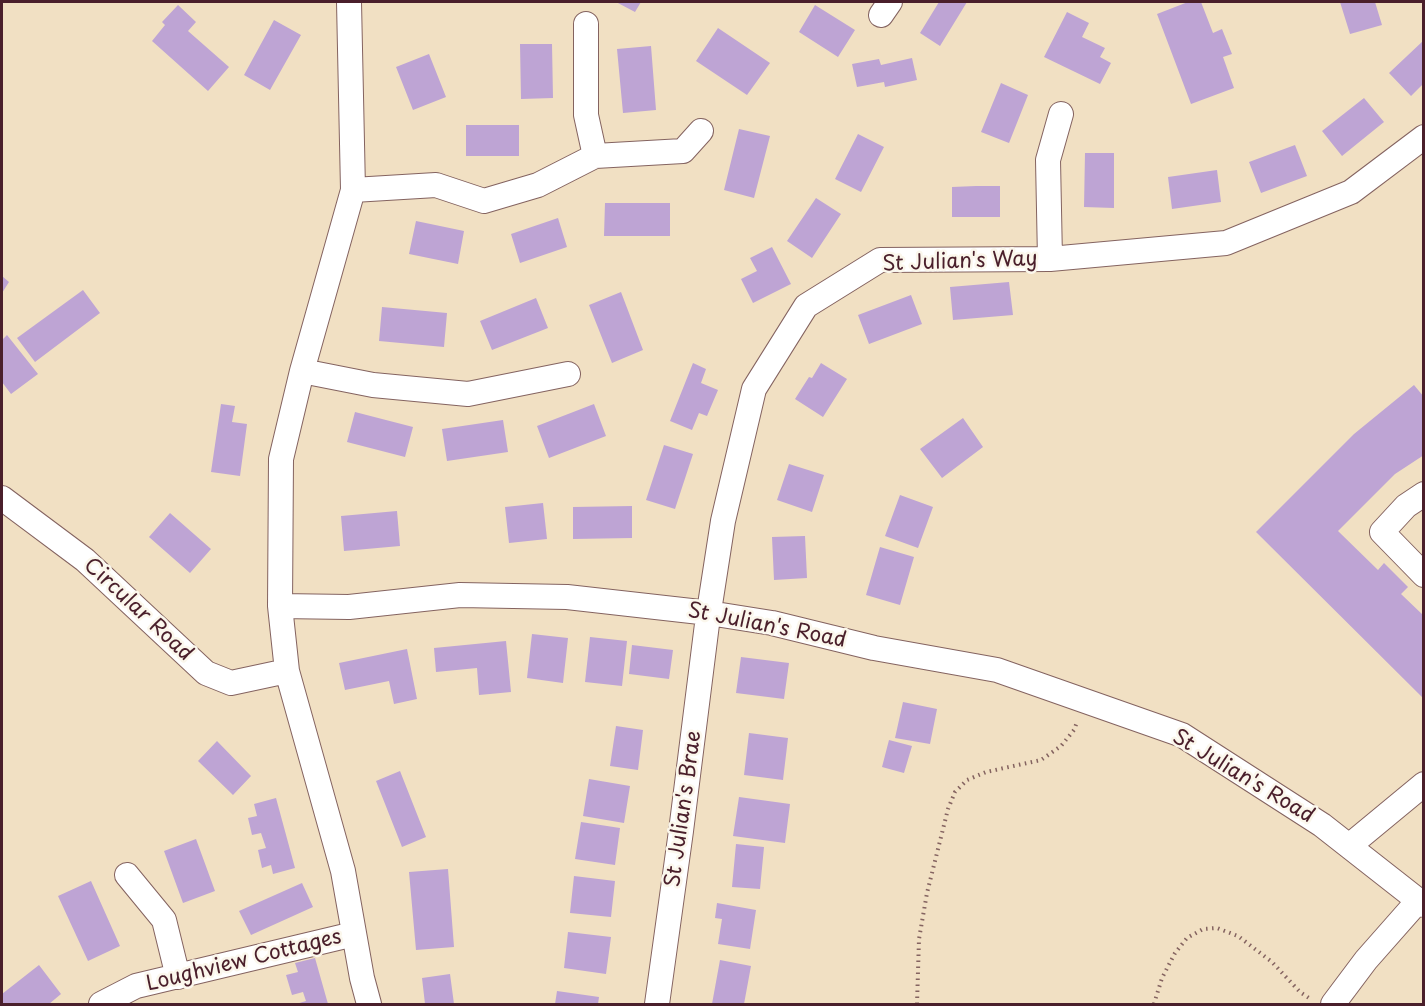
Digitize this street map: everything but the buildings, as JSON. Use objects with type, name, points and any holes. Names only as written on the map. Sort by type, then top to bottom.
[{"type":"street","points":[[349,2],[352,190],[302,371],[281,459],[280,606],[287,671],[343,871],[369,1005]]},
{"type":"street","points":[[586,24],[586,115],[595,156]]},
{"type":"street","points":[[1050,259],[1048,160],[1061,114]]},
{"type":"street","points":[[352,190],[436,185],[484,201],[538,185],[595,156],[682,151],[701,131]]},
{"type":"street","name":"St Julian's Way","points":[[709,613],[723,521],[754,389],[806,306],[880,260],[1050,259],[1226,243],[1351,192],[1424,137]]},
{"type":"street","points":[[302,371],[373,385],[468,394],[568,374]]},
{"type":"street","points":[[1424,494],[1406,507],[1382,532],[1424,575]]},
{"type":"street","name":"Circular Road","points":[[2,498],[85,560],[206,673],[231,683],[287,671]]},
{"type":"street","name":"St Julian's Road","points":[[280,606],[349,607],[460,595],[555,596],[709,613],[772,623],[874,648],[997,670],[1182,735],[1322,825],[1420,903]]},
{"type":"street","name":"St Julian's Brae","points":[[657,1005],[709,613]]},
{"type":"street","points":[[1349,846],[1424,784]]},
{"type":"street","points":[[127,875],[164,920],[178,977]]},
{"type":"street","points":[[1333,1005],[1366,960],[1420,903]]},
{"type":"street","name":"Loughview Cottages","points":[[101,1005],[136,986],[354,934]]},
{"type":"path","points":[[917,1005],[918,939],[945,819],[955,792],[967,780],[986,772],[1041,760],[1061,746],[1074,730],[1085,701]]},
{"type":"path","points":[[1154,1005],[1162,978],[1175,953],[1187,938],[1203,929],[1217,928],[1238,936],[1272,962],[1300,993],[1320,1005]]}]
